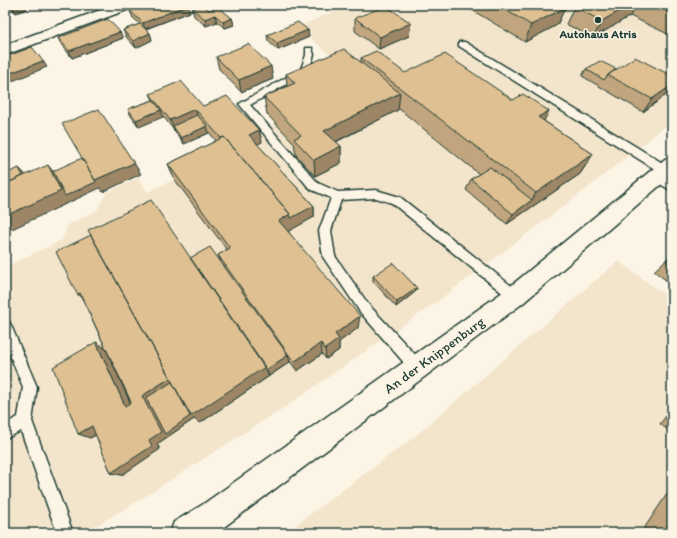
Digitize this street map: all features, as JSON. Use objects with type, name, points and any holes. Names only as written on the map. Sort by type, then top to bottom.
[{"type":"street","points":[[5,50],[127,5]]},
{"type":"street","name":"An der Knippenburg","points":[[185,533],[213,516],[515,296],[666,175]]},
{"type":"lane","points":[[462,44],[666,175]]},
{"type":"lane","points":[[309,50],[310,55],[305,70],[244,104],[314,186],[337,196],[376,194],[396,200],[515,296]]},
{"type":"lane","points":[[337,196],[325,231],[329,257],[364,308],[418,367]]},
{"type":"lane","points":[[5,326],[30,387],[25,421],[65,533]]},
{"type":"lane","points":[[5,432],[25,421]]},
{"type":"shaded area","points":[[348,5],[454,5],[461,9],[470,5],[672,5],[672,121],[580,194],[438,301],[288,405],[130,506],[84,533],[5,533],[5,267],[62,240],[68,225],[97,210],[106,193],[138,178],[148,192],[228,154],[224,148],[274,124],[265,114],[295,100],[343,66],[298,27]]},
{"type":"shaded area","points":[[618,261],[672,300],[672,533],[285,533],[414,437]]},
{"type":"building","points":[[147,5],[188,5],[143,23],[130,11]]},
{"type":"building","points":[[203,5],[209,10],[218,7],[232,18],[223,22],[215,15],[205,19],[192,9]]},
{"type":"building","points":[[497,5],[560,5],[565,8],[531,25]]},
{"type":"building","points":[[577,5],[629,5],[602,21],[574,7]]},
{"type":"building","points":[[653,5],[672,5],[672,14]]},
{"type":"building","points":[[386,6],[411,23],[380,37],[355,18]]},
{"type":"building","points":[[108,19],[120,32],[69,51],[58,38]]},
{"type":"building","points":[[298,22],[308,30],[277,43],[267,35]]},
{"type":"building","points":[[140,24],[150,33],[133,41],[123,30]]},
{"type":"building","points":[[248,44],[271,66],[239,80],[216,57]]},
{"type":"building","points":[[32,47],[43,61],[5,75],[5,57]]},
{"type":"building","points":[[344,49],[400,93],[324,131],[341,146],[314,160],[294,139],[301,135],[264,97],[295,83],[286,74]]},
{"type":"building","points":[[376,51],[405,73],[445,54],[513,100],[523,94],[549,111],[538,117],[593,154],[536,193],[361,58]]},
{"type":"building","points":[[635,57],[672,76],[672,85],[652,99],[608,75]]},
{"type":"building","points":[[600,61],[616,69],[604,80],[586,69]]},
{"type":"building","points":[[181,81],[203,106],[227,96],[259,130],[249,135],[314,206],[291,218],[290,214],[224,137],[221,138],[195,109],[170,120],[150,94]]},
{"type":"building","points":[[153,100],[161,110],[136,120],[128,109]]},
{"type":"building","points":[[99,109],[134,163],[95,180],[62,124]]},
{"type":"building","points":[[197,115],[207,126],[181,138],[173,126]]},
{"type":"building","points":[[224,137],[290,214],[279,221],[360,316],[335,334],[339,339],[325,349],[321,343],[294,362],[218,255],[230,248],[168,164]]},
{"type":"building","points":[[82,158],[96,182],[65,196],[53,171]]},
{"type":"building","points":[[48,165],[61,191],[5,216],[5,184]]},
{"type":"building","points":[[490,167],[532,200],[513,214],[471,179]]},
{"type":"building","points":[[19,168],[23,176],[5,184],[5,174]]},
{"type":"building","points":[[151,200],[265,367],[191,416],[88,230]]},
{"type":"building","points":[[91,235],[170,378],[142,396],[161,432],[149,440],[152,446],[111,473],[92,426],[78,434],[53,367],[96,342],[125,406],[131,402],[80,293],[77,294],[56,252]]},
{"type":"building","points":[[210,247],[288,355],[266,370],[190,258]]},
{"type":"building","points":[[672,255],[672,266],[666,261]]},
{"type":"building","points":[[393,263],[417,288],[397,302],[373,276]]},
{"type":"building","points":[[172,382],[190,416],[165,434],[146,398]]},
{"type":"building","points":[[672,521],[672,533],[664,533]]},
{"type":"place","name":"Autohaus Atris","points":[[598,20]]}]
